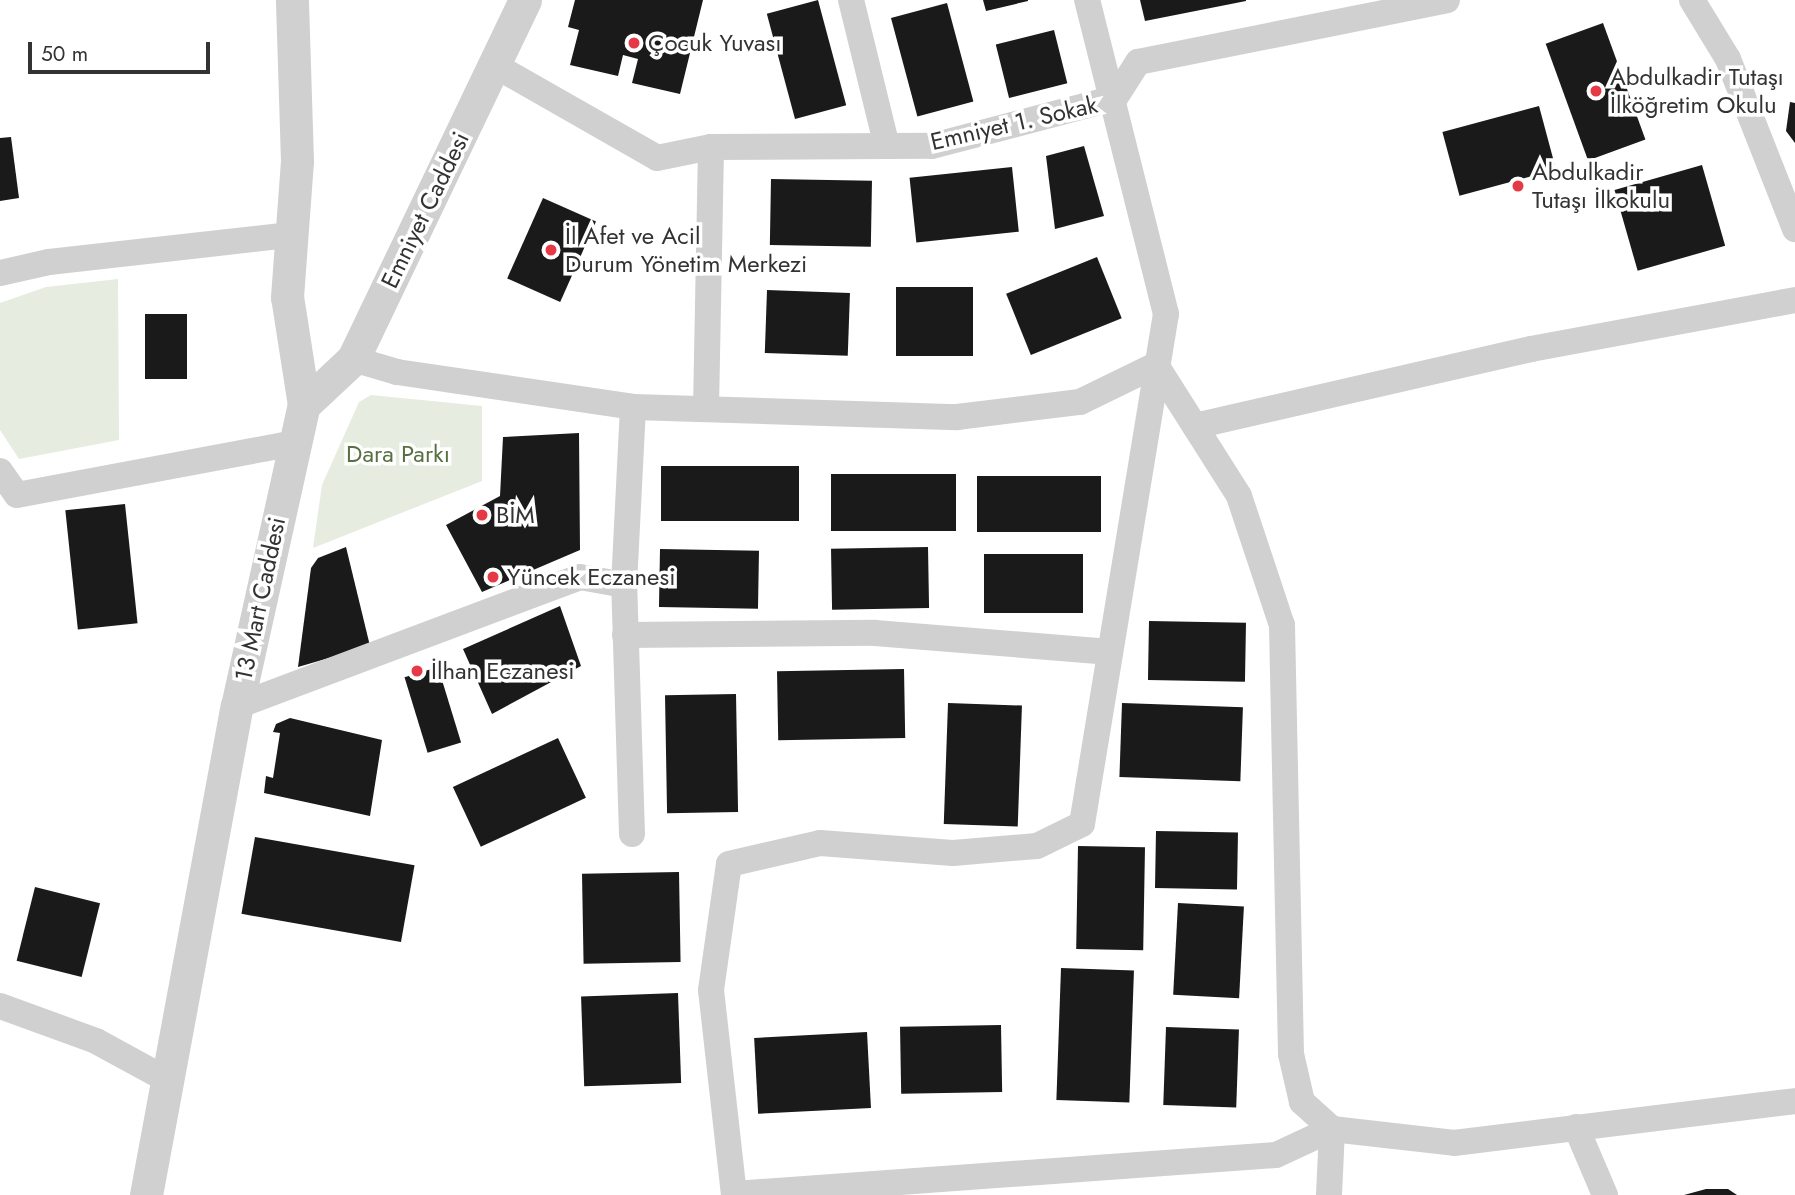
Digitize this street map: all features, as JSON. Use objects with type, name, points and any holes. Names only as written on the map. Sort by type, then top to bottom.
[{"type":"street","name":"13 Mart Caddesi","points":[[146,1195],[164,1078],[237,706],[304,405],[287,298],[288,235],[297,161],[292,0]]},
{"type":"street","name":"Emniyet Caddesi","points":[[304,405],[353,359],[496,66],[525,0]]},
{"type":"street","points":[[851,0],[886,142]]},
{"type":"street","points":[[1087,0],[1115,98],[1166,314],[1082,824],[1037,846],[953,853],[820,843],[729,864],[711,990],[734,1194],[1276,1155],[1332,1129],[1454,1143],[1795,1101]]},
{"type":"street","name":"Emniyet 1. Sokak","points":[[496,66],[657,159],[711,147],[886,142],[932,146],[1115,98],[1138,62],[1447,0]]},
{"type":"street","points":[[1692,0],[1728,59],[1795,229]]},
{"type":"street","points":[[706,408],[711,147]]},
{"type":"street","points":[[0,273],[288,235]]},
{"type":"street","points":[[1195,426],[1531,349],[1795,300]]},
{"type":"street","points":[[353,359],[397,372],[633,407],[957,417],[1080,402],[1156,365]]},
{"type":"street","points":[[1156,365],[1239,496],[1282,625],[1291,1054],[1302,1102],[1332,1129]]},
{"type":"street","points":[[632,834],[624,585],[633,407]]},
{"type":"street","points":[[0,471],[17,495],[294,443]]},
{"type":"street","points":[[237,706],[580,577],[624,585]]},
{"type":"street","points":[[625,635],[875,633],[1110,653]]},
{"type":"street","points":[[0,1006],[96,1041],[164,1078]]},
{"type":"street","points":[[1576,1127],[1605,1195]]},
{"type":"street","points":[[1329,1195],[1332,1129]]},
{"type":"green space","points":[[118,279],[119,440],[19,459],[0,430],[0,303],[46,287]]},
{"type":"green space","name":"Dara Parkı","points":[[371,395],[482,406],[482,481],[313,548],[322,485],[359,402]]},
{"type":"building","name":"Çocuk Yuvası","points":[[575,0],[703,0],[680,94],[632,83],[638,59],[623,55],[618,76],[570,65],[579,30],[568,27]]},
{"type":"building","points":[[818,0],[846,105],[795,119],[767,14]]},
{"type":"building","points":[[983,0],[1028,0],[1028,1],[986,11]]},
{"type":"building","points":[[1140,0],[1246,0],[1246,1],[1145,21]]},
{"type":"building","points":[[947,3],[973,102],[917,117],[891,18]]},
{"type":"building","name":"Abdulkadir Tutaşı İlköğretim Okulu","points":[[1603,23],[1645,140],[1588,160],[1546,44]]},
{"type":"building","points":[[1054,30],[1067,83],[1009,98],[996,45]]},
{"type":"building","points":[[1790,102],[1795,103],[1795,143],[1786,131]]},
{"type":"building","points":[[1539,106],[1556,170],[1459,196],[1442,132]]},
{"type":"building","points":[[11,137],[19,198],[0,201],[0,138]]},
{"type":"building","points":[[1084,146],[1104,216],[1055,229],[1046,156]]},
{"type":"building","points":[[1702,165],[1725,246],[1638,271],[1615,190]]},
{"type":"building","points":[[1012,167],[1019,232],[916,242],[910,178]]},
{"type":"building","points":[[771,179],[872,181],[871,247],[770,245]]},
{"type":"building","name":"İl Afet ve Acil Durum Yönetim Merkezi","points":[[543,198],[596,222],[560,302],[507,278]]},
{"type":"building","points":[[1097,257],[1122,318],[1031,355],[1006,294]]},
{"type":"building","points":[[896,287],[973,287],[973,356],[896,356]]},
{"type":"building","points":[[767,290],[850,293],[848,356],[765,353]]},
{"type":"building","points":[[145,314],[187,314],[187,379],[145,379]]},
{"type":"building","points":[[579,433],[580,550],[482,592],[446,525],[500,496],[503,437]]},
{"type":"building","points":[[661,466],[799,466],[799,521],[661,521]]},
{"type":"building","points":[[831,474],[956,474],[956,531],[831,531]]},
{"type":"building","points":[[977,476],[1101,476],[1101,532],[977,532]]},
{"type":"building","points":[[125,504],[138,623],[78,630],[65,510]]},
{"type":"building","points":[[346,547],[370,646],[298,667],[311,568],[318,558]]},
{"type":"building","points":[[928,547],[929,608],[832,610],[831,549]]},
{"type":"building","points":[[660,549],[759,551],[758,609],[659,607]]},
{"type":"building","points":[[984,554],[1083,554],[1083,613],[984,613]]},
{"type":"building","points":[[560,606],[581,666],[492,714],[463,649]]},
{"type":"building","points":[[1149,621],[1246,623],[1245,682],[1148,680]]},
{"type":"building","points":[[438,667],[461,743],[428,753],[405,677]]},
{"type":"building","points":[[904,669],[905,738],[778,740],[777,671]]},
{"type":"building","points":[[736,694],[738,812],[667,813],[665,695]]},
{"type":"building","points":[[948,703],[1022,706],[1018,827],[944,824]]},
{"type":"building","points":[[1122,703],[1243,707],[1240,781],[1119,777]]},
{"type":"building","points":[[290,718],[382,740],[370,816],[264,793],[266,776],[273,778],[280,733],[273,732],[276,724]]},
{"type":"building","points":[[558,738],[586,798],[481,847],[453,787]]},
{"type":"building","points":[[1156,831],[1238,832],[1237,889],[1155,888]]},
{"type":"building","points":[[255,837],[415,865],[401,942],[241,914]]},
{"type":"building","points":[[1078,846],[1145,847],[1143,950],[1076,949]]},
{"type":"building","points":[[679,872],[681,962],[584,964],[582,874]]},
{"type":"building","points":[[35,887],[100,903],[82,977],[17,961]]},
{"type":"building","points":[[1178,903],[1244,906],[1239,998],[1173,995]]},
{"type":"building","points":[[1061,968],[1134,971],[1129,1102],[1056,1100]]},
{"type":"building","points":[[678,993],[681,1083],[584,1086],[581,996]]},
{"type":"building","points":[[1001,1025],[1002,1092],[901,1094],[900,1027]]},
{"type":"building","points":[[1166,1027],[1239,1030],[1236,1108],[1163,1105]]},
{"type":"building","points":[[867,1032],[871,1108],[758,1114],[754,1038]]},
{"type":"building","points":[[1706,1189],[1728,1189],[1737,1195],[1684,1195]]},
{"type":"place","name":"Çocuk Yuvası","points":[[634,43]]},
{"type":"place","name":"Abdulkadir Tutaşı İlköğretim Okulu","points":[[1596,91]]},
{"type":"place","name":"Abdulkadir Tutaşı İlkokulu","points":[[1518,186]]},
{"type":"place","name":"İl Afet ve Acil Durum Yönetim Merkezi","points":[[551,250]]},
{"type":"place","name":"BİM","points":[[482,515]]},
{"type":"place","name":"Yüncek Eczanesi","points":[[493,577]]},
{"type":"place","name":"İlhan Eczanesi","points":[[417,671]]}]
